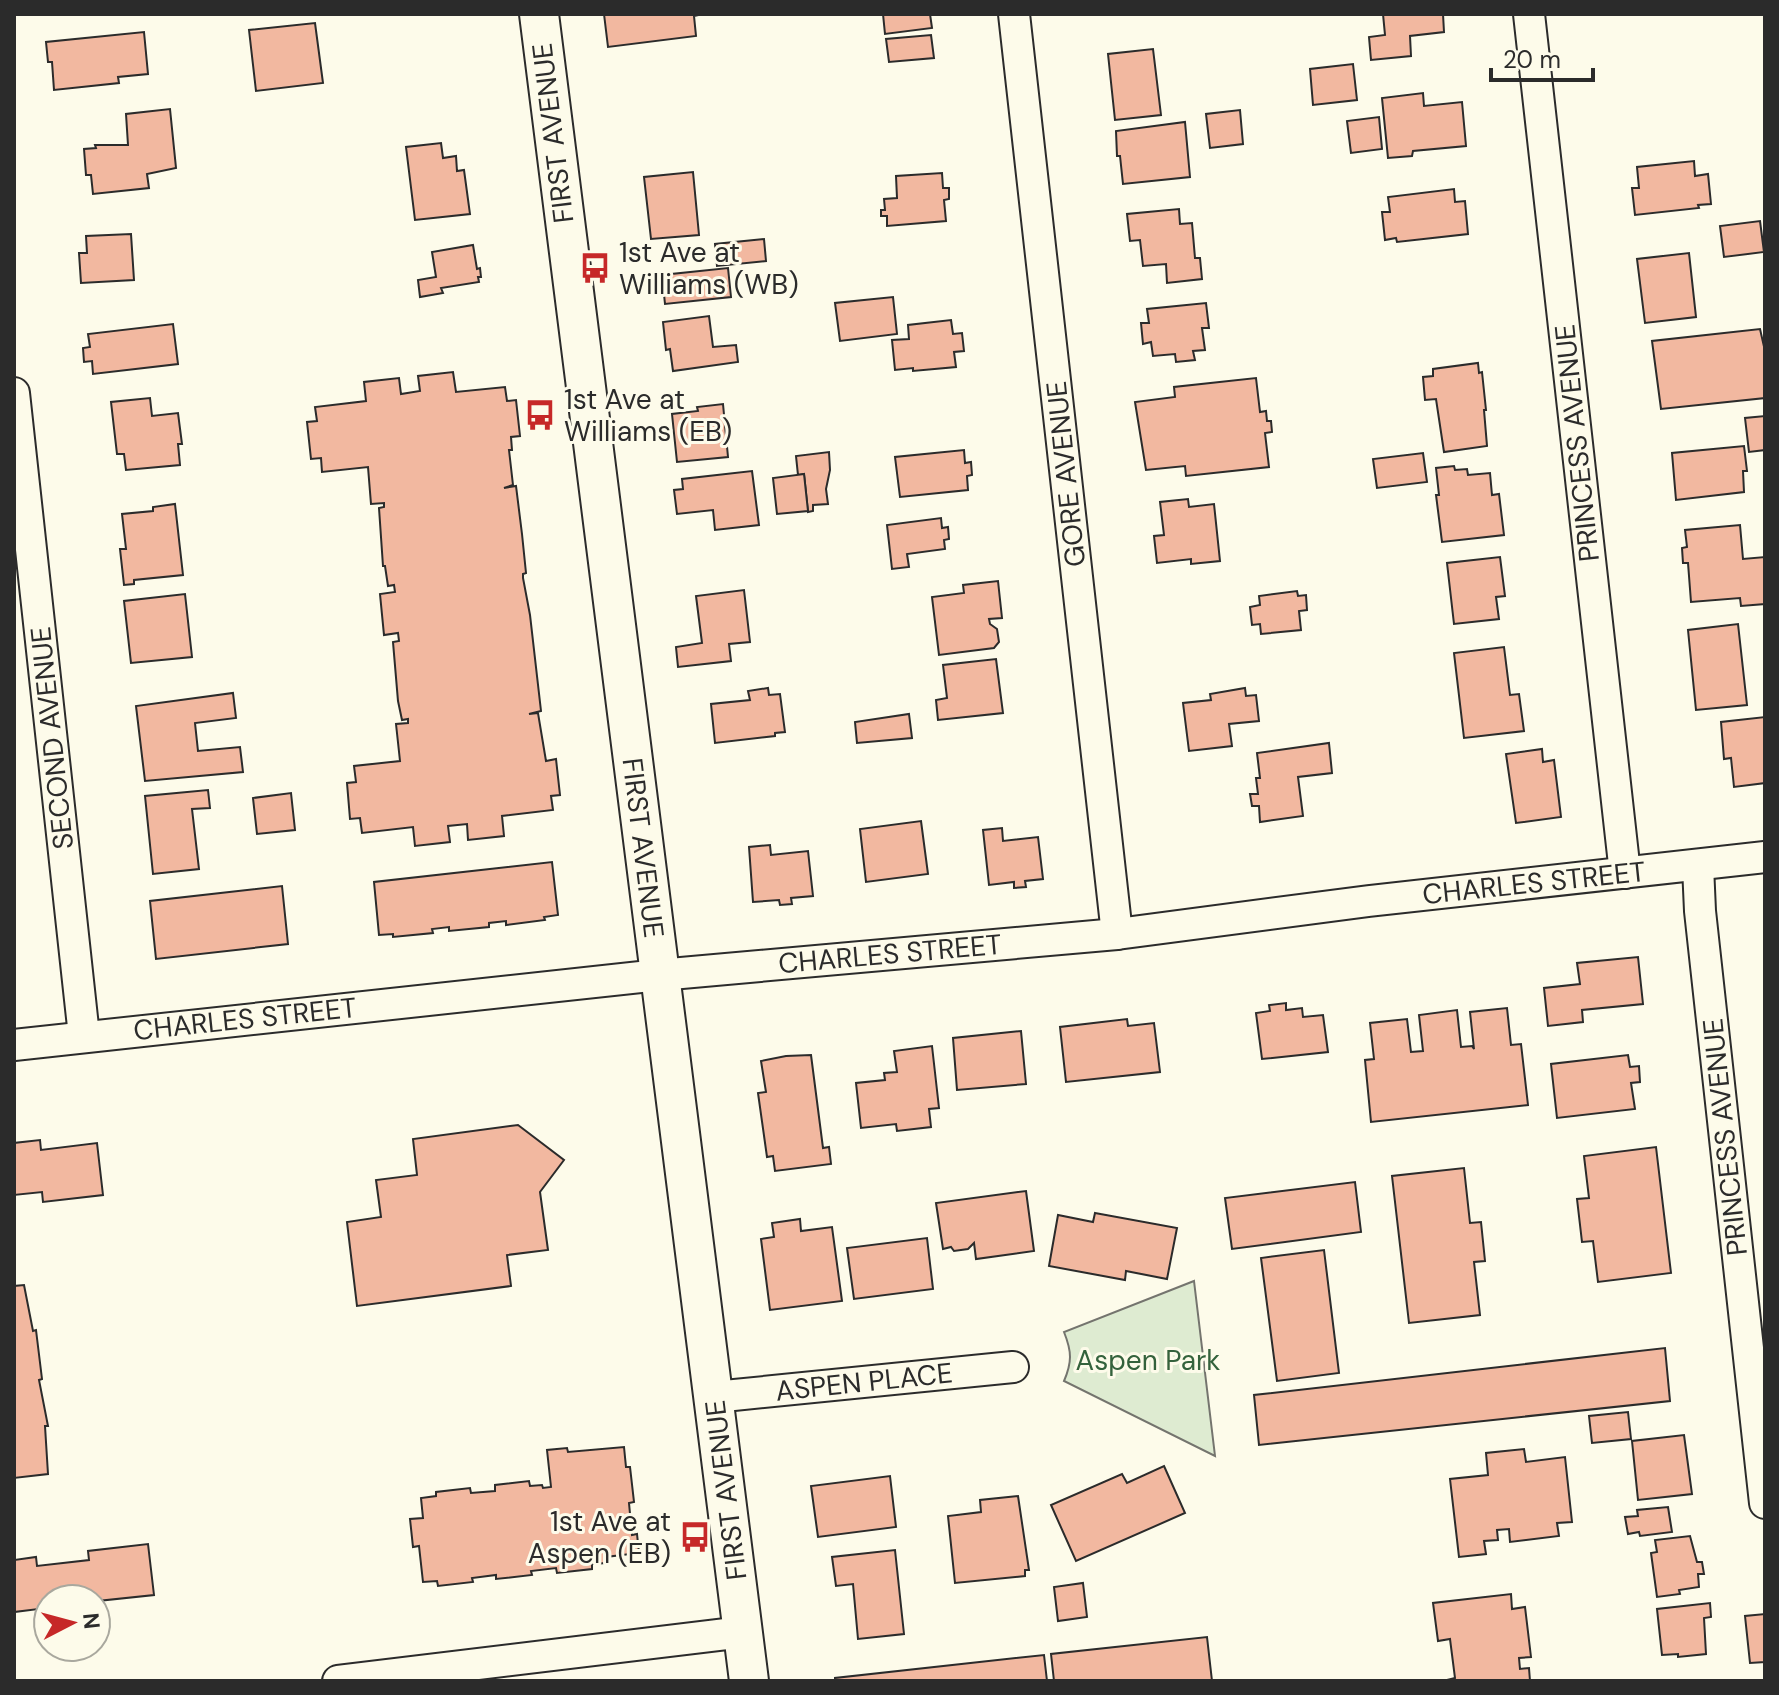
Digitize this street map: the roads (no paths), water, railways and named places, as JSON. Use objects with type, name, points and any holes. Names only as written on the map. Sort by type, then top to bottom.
[{"type":"street","name":"FIRST AVENUE","points":[[539,14],[749,1681]]},
{"type":"street","name":"GORE AVENUE","points":[[1014,14],[1117,934]]},
{"type":"street","name":"PRINCESS AVENUE","points":[[1529,14],[1625,873]]},
{"type":"street","name":"SECOND AVENUE","points":[[14,393],[84,1036]]},
{"type":"street","name":"CHARLES STREET","points":[[14,1045],[659,975],[1117,934],[1369,901],[1765,857]]},
{"type":"street","name":"PRINCESS AVENUE","points":[[1698,866],[1765,1503]]},
{"type":"street","name":"ASPEN PLACE","points":[[714,1397],[1013,1367]]},
{"type":"street","points":[[338,1681],[743,1632]]},
{"type":"place","name":"1st Ave at Williams (WB)","points":[[595,268]]},
{"type":"place","name":"1st Ave at Williams (EB)","points":[[540,415]]},
{"type":"place","name":"1st Ave at Aspen (EB)","points":[[695,1537]]},
{"type":"park label","name":"Aspen Park","points":[[1148,1360]]}]
